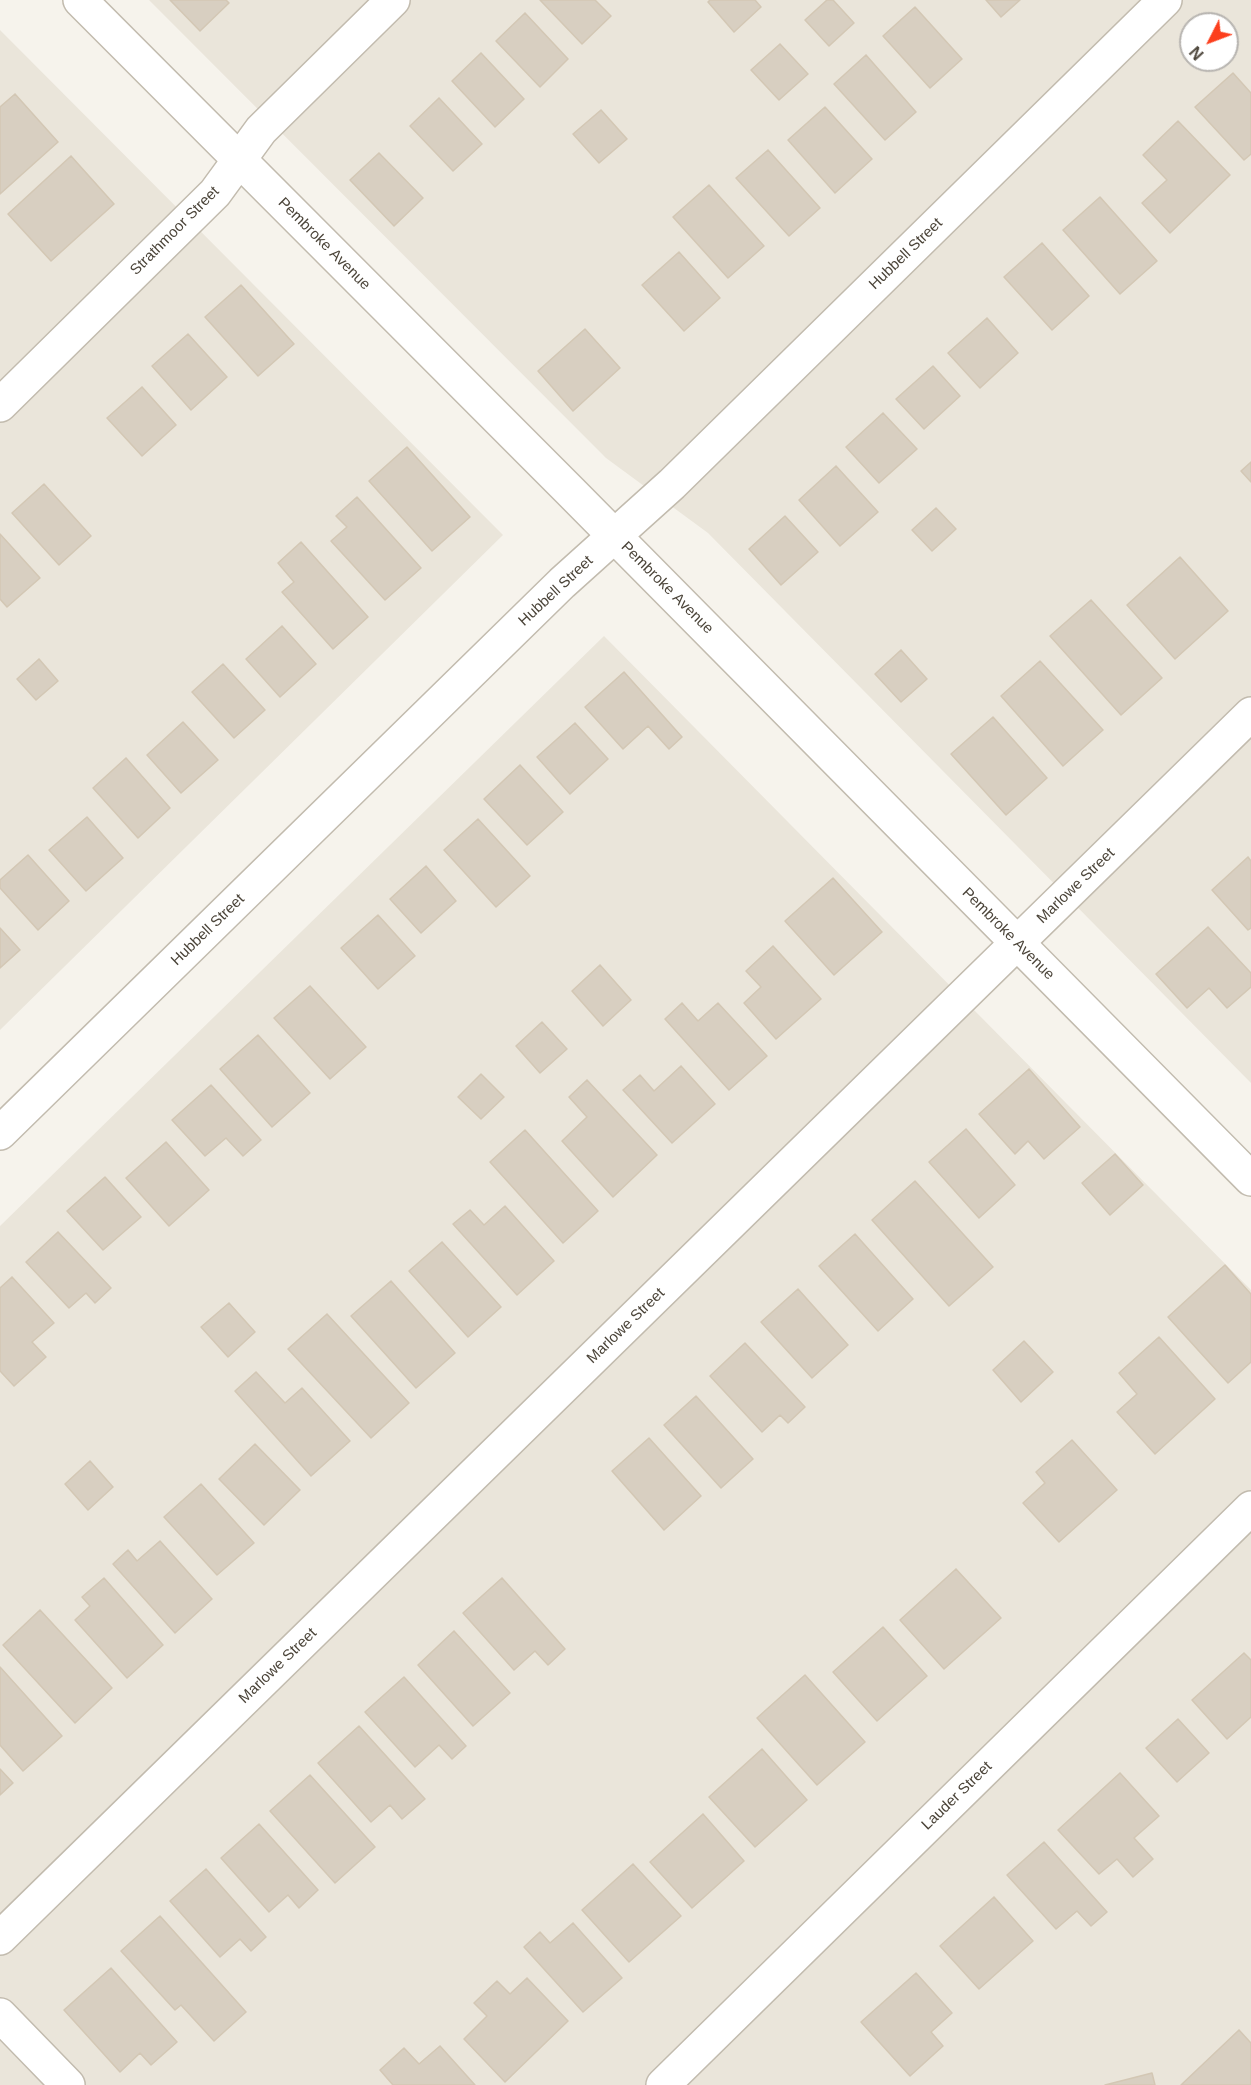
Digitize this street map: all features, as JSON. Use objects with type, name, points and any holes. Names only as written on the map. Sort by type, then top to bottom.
[{"type":"street","name":"Pembroke Avenue","points":[[80,0],[615,536],[1251,1179]]},
{"type":"street","name":"Strathmoor Street","points":[[0,405],[215,193],[261,130],[393,0]]},
{"type":"street","name":"Hubbell Street","points":[[0,1133],[562,583],[672,484],[1165,0]]},
{"type":"street","name":"Marlowe Street","points":[[0,1938],[1251,714]]},
{"type":"street","name":"Lauder Street","points":[[663,2085],[1251,1508]]},
{"type":"street","points":[[0,2015],[68,2085]]},
{"type":"shaded area","points":[[149,0],[1251,0],[1251,1083],[708,533],[606,458]]},
{"type":"shaded area","points":[[0,30],[503,535],[0,1030]]},
{"type":"shaded area","points":[[604,636],[1251,1290],[1251,2085],[0,2085],[0,1226]]},
{"type":"building","points":[[170,0],[226,0],[229,3],[200,31]]},
{"type":"building","points":[[540,0],[595,0],[611,16],[582,44]]},
{"type":"building","points":[[710,0],[755,0],[761,7],[734,32],[708,2]]},
{"type":"building","points":[[827,0],[833,0],[854,23],[829,46],[805,20]]},
{"type":"building","points":[[986,0],[1020,0],[1001,17]]},
{"type":"building","points":[[915,7],[962,59],[930,88],[883,36]]},
{"type":"building","points":[[525,13],[568,59],[540,87],[496,41]]},
{"type":"building","points":[[780,44],[808,74],[779,100],[751,70]]},
{"type":"building","points":[[481,53],[524,99],[495,127],[452,81]]},
{"type":"building","points":[[866,55],[916,112],[885,140],[834,84]]},
{"type":"building","points":[[1233,73],[1251,93],[1251,154],[1244,160],[1195,107]]},
{"type":"building","points":[[15,94],[58,142],[0,194],[0,107]]},
{"type":"building","points":[[439,98],[482,144],[453,171],[410,126]]},
{"type":"building","points":[[825,107],[872,159],[835,193],[788,140]]},
{"type":"building","points":[[601,110],[627,139],[599,163],[573,134]]},
{"type":"building","points":[[1178,121],[1230,175],[1170,233],[1142,203],[1167,180],[1143,155]]},
{"type":"building","points":[[768,150],[820,208],[789,236],[736,178]]},
{"type":"building","points":[[379,153],[423,198],[394,226],[350,180]]},
{"type":"building","points":[[71,156],[114,204],[51,261],[8,214]]},
{"type":"building","points":[[709,185],[764,246],[728,278],[673,217]]},
{"type":"building","points":[[1100,197],[1157,261],[1120,294],[1063,230]]},
{"type":"building","points":[[1042,243],[1089,296],[1052,330],[1004,277]]},
{"type":"building","points":[[679,252],[720,298],[684,331],[642,285]]},
{"type":"building","points":[[241,285],[294,344],[258,376],[205,317]]},
{"type":"building","points":[[987,318],[1018,353],[980,388],[948,353]]},
{"type":"building","points":[[585,329],[620,368],[573,411],[538,371]]},
{"type":"building","points":[[188,334],[227,377],[191,410],[152,366]]},
{"type":"building","points":[[933,366],[960,396],[924,429],[896,399]]},
{"type":"building","points":[[142,387],[176,425],[142,456],[107,418]]},
{"type":"building","points":[[883,413],[917,449],[879,483],[846,447]]},
{"type":"building","points":[[407,447],[470,517],[432,551],[369,481]]},
{"type":"building","points":[[1251,462],[1251,482],[1241,471]]},
{"type":"building","points":[[836,466],[878,512],[840,546],[799,500]]},
{"type":"building","points":[[44,484],[91,536],[59,565],[12,513]]},
{"type":"building","points":[[357,497],[421,568],[385,600],[331,541],[347,527],[336,516]]},
{"type":"building","points":[[936,508],[956,529],[932,551],[912,530]]},
{"type":"building","points":[[785,516],[818,552],[781,585],[749,549]]},
{"type":"building","points":[[0,534],[40,578],[7,607],[0,599]]},
{"type":"building","points":[[301,542],[368,617],[333,649],[282,592],[294,582],[278,563]]},
{"type":"building","points":[[1180,557],[1228,611],[1175,659],[1127,605]]},
{"type":"building","points":[[1091,600],[1162,678],[1121,715],[1050,636]]},
{"type":"building","points":[[282,626],[316,664],[280,697],[246,659]]},
{"type":"building","points":[[901,650],[927,679],[901,702],[875,674]]},
{"type":"building","points":[[39,659],[58,681],[36,700],[17,679]]},
{"type":"building","points":[[1040,661],[1103,730],[1063,766],[1001,696]]},
{"type":"building","points":[[223,664],[265,710],[234,738],[192,692]]},
{"type":"building","points":[[624,672],[682,737],[669,749],[648,726],[623,749],[585,707]]},
{"type":"building","points":[[993,717],[1047,778],[1006,815],[951,754]]},
{"type":"building","points":[[183,722],[218,760],[181,793],[147,755]]},
{"type":"building","points":[[575,723],[608,759],[570,794],[537,757]]},
{"type":"building","points":[[126,758],[170,808],[138,838],[93,788]]},
{"type":"building","points":[[520,765],[563,812],[527,845],[484,799]]},
{"type":"building","points":[[87,817],[123,858],[86,891],[49,850]]},
{"type":"building","points":[[478,819],[530,876],[496,907],[444,850]]},
{"type":"building","points":[[28,855],[69,901],[38,930],[0,888],[0,880]]},
{"type":"building","points":[[1248,857],[1251,861],[1251,928],[1248,930],[1212,890]]},
{"type":"building","points":[[426,866],[456,901],[421,933],[390,899]]},
{"type":"building","points":[[833,878],[882,932],[834,975],[785,921]]},
{"type":"building","points":[[378,915],[415,956],[378,989],[341,948]]},
{"type":"building","points":[[1208,927],[1251,973],[1251,987],[1227,1008],[1209,988],[1187,1008],[1156,974]]},
{"type":"building","points":[[0,928],[20,950],[0,968]]},
{"type":"building","points":[[773,946],[821,999],[776,1039],[744,1003],[761,987],[746,971]]},
{"type":"building","points":[[600,965],[631,1000],[603,1026],[572,991]]},
{"type":"building","points":[[310,986],[366,1047],[330,1079],[274,1018]]},
{"type":"building","points":[[682,1003],[698,1021],[718,1003],[767,1056],[729,1090],[665,1019]]},
{"type":"building","points":[[542,1022],[567,1049],[540,1073],[516,1046]]},
{"type":"building","points":[[258,1035],[310,1093],[272,1127],[220,1069]]},
{"type":"building","points":[[681,1066],[715,1104],[672,1143],[623,1090],[640,1075],[654,1091]]},
{"type":"building","points":[[1029,1069],[1080,1127],[1044,1159],[1028,1141],[1015,1154],[979,1114]]},
{"type":"building","points":[[481,1074],[504,1097],[481,1119],[458,1097]]},
{"type":"building","points":[[587,1080],[657,1155],[613,1197],[562,1141],[587,1117],[569,1097]]},
{"type":"building","points":[[211,1085],[261,1140],[243,1156],[226,1138],[205,1156],[172,1120]]},
{"type":"building","points":[[966,1129],[1015,1185],[979,1218],[929,1162]]},
{"type":"building","points":[[525,1130],[598,1211],[563,1243],[490,1162]]},
{"type":"building","points":[[166,1142],[209,1190],[169,1226],[126,1178]]},
{"type":"building","points":[[1115,1154],[1143,1185],[1110,1215],[1082,1183]]},
{"type":"building","points":[[105,1177],[141,1217],[103,1250],[67,1211]]},
{"type":"building","points":[[915,1181],[993,1267],[949,1306],[872,1220]]},
{"type":"building","points":[[505,1206],[554,1261],[517,1295],[453,1224],[470,1210],[484,1225]]},
{"type":"building","points":[[58,1232],[111,1288],[95,1303],[86,1293],[69,1308],[26,1262]]},
{"type":"building","points":[[855,1234],[913,1299],[878,1331],[819,1266]]},
{"type":"building","points":[[442,1242],[501,1307],[468,1337],[409,1271]]},
{"type":"building","points":[[1225,1265],[1251,1294],[1251,1362],[1228,1383],[1168,1317]]},
{"type":"building","points":[[12,1277],[54,1323],[32,1342],[46,1357],[14,1386],[0,1371],[0,1288]]},
{"type":"building","points":[[391,1281],[455,1353],[416,1388],[351,1316]]},
{"type":"building","points":[[798,1289],[848,1345],[812,1378],[761,1322]]},
{"type":"building","points":[[229,1303],[255,1332],[228,1357],[201,1327]]},
{"type":"building","points":[[327,1314],[409,1403],[371,1438],[288,1349]]},
{"type":"building","points":[[1159,1337],[1215,1399],[1155,1454],[1117,1412],[1137,1394],[1119,1373]]},
{"type":"building","points":[[1024,1341],[1053,1372],[1021,1402],[993,1370]]},
{"type":"building","points":[[745,1343],[805,1407],[788,1423],[780,1415],[762,1432],[710,1376]]},
{"type":"building","points":[[256,1372],[285,1403],[302,1388],[350,1441],[311,1476],[235,1391]]},
{"type":"building","points":[[696,1396],[753,1459],[721,1488],[664,1425]]},
{"type":"building","points":[[649,1438],[701,1496],[664,1530],[612,1471]]},
{"type":"building","points":[[1072,1440],[1117,1490],[1059,1542],[1023,1503],[1045,1483],[1036,1472]]},
{"type":"building","points":[[255,1444],[300,1490],[264,1525],[219,1479]]},
{"type":"building","points":[[90,1461],[113,1487],[88,1510],[65,1484]]},
{"type":"building","points":[[201,1484],[254,1543],[217,1575],[164,1517]]},
{"type":"building","points":[[160,1541],[212,1599],[175,1633],[113,1564],[128,1550],[137,1561]]},
{"type":"building","points":[[956,1569],[1001,1618],[944,1669],[900,1620]]},
{"type":"building","points":[[104,1578],[163,1645],[127,1678],[75,1620],[90,1606],[82,1597]]},
{"type":"building","points":[[502,1578],[565,1649],[548,1665],[535,1651],[514,1670],[463,1613]]},
{"type":"building","points":[[40,1610],[112,1688],[75,1723],[3,1645]]},
{"type":"building","points":[[883,1627],[927,1676],[877,1721],[833,1672]]},
{"type":"building","points":[[454,1631],[510,1693],[473,1726],[418,1665]]},
{"type":"building","points":[[1244,1653],[1251,1660],[1251,1717],[1227,1739],[1192,1700]]},
{"type":"building","points":[[0,1667],[62,1736],[23,1771],[0,1745]]},
{"type":"building","points":[[805,1675],[865,1742],[817,1785],[757,1718]]},
{"type":"building","points":[[404,1677],[466,1746],[452,1759],[439,1745],[415,1767],[365,1712]]},
{"type":"building","points":[[1178,1719],[1209,1753],[1177,1782],[1146,1748]]},
{"type":"building","points":[[359,1726],[425,1799],[402,1819],[390,1805],[371,1822],[318,1763]]},
{"type":"building","points":[[762,1749],[807,1800],[755,1847],[709,1797]]},
{"type":"building","points":[[0,1769],[13,1783],[0,1795]]},
{"type":"building","points":[[1120,1773],[1159,1816],[1134,1838],[1153,1859],[1133,1877],[1117,1859],[1099,1874],[1058,1830]]},
{"type":"building","points":[[310,1775],[375,1847],[335,1883],[270,1811]]},
{"type":"building","points":[[703,1814],[744,1861],[692,1908],[650,1862]]},
{"type":"building","points":[[259,1824],[318,1890],[299,1908],[288,1895],[269,1912],[221,1858]]},
{"type":"building","points":[[1044,1842],[1107,1912],[1091,1926],[1077,1911],[1056,1929],[1007,1875]]},
{"type":"building","points":[[633,1864],[681,1916],[629,1962],[582,1910]]},
{"type":"building","points":[[206,1869],[266,1937],[251,1951],[240,1939],[220,1957],[170,1901]]},
{"type":"building","points":[[994,1897],[1033,1941],[979,1989],[940,1946]]},
{"type":"building","points":[[160,1916],[246,2012],[214,2041],[181,2005],[175,2010],[121,1951]]},
{"type":"building","points":[[573,1923],[622,1978],[583,2012],[524,1947],[540,1932],[550,1943]]},
{"type":"building","points":[[111,1968],[177,2042],[151,2065],[140,2053],[120,2072],[64,2010]]},
{"type":"building","points":[[916,1973],[952,2013],[931,2032],[943,2046],[910,2076],[861,2022]]},
{"type":"building","points":[[527,1978],[568,2021],[505,2082],[464,2039],[487,2016],[474,2003],[497,1981],[510,1994]]},
{"type":"building","points":[[1239,2030],[1251,2043],[1251,2085],[1181,2085]]},
{"type":"building","points":[[440,2046],[475,2085],[393,2085],[380,2070],[404,2048],[419,2064]]},
{"type":"building","points":[[1152,2073],[1155,2085],[1105,2085]]}]
